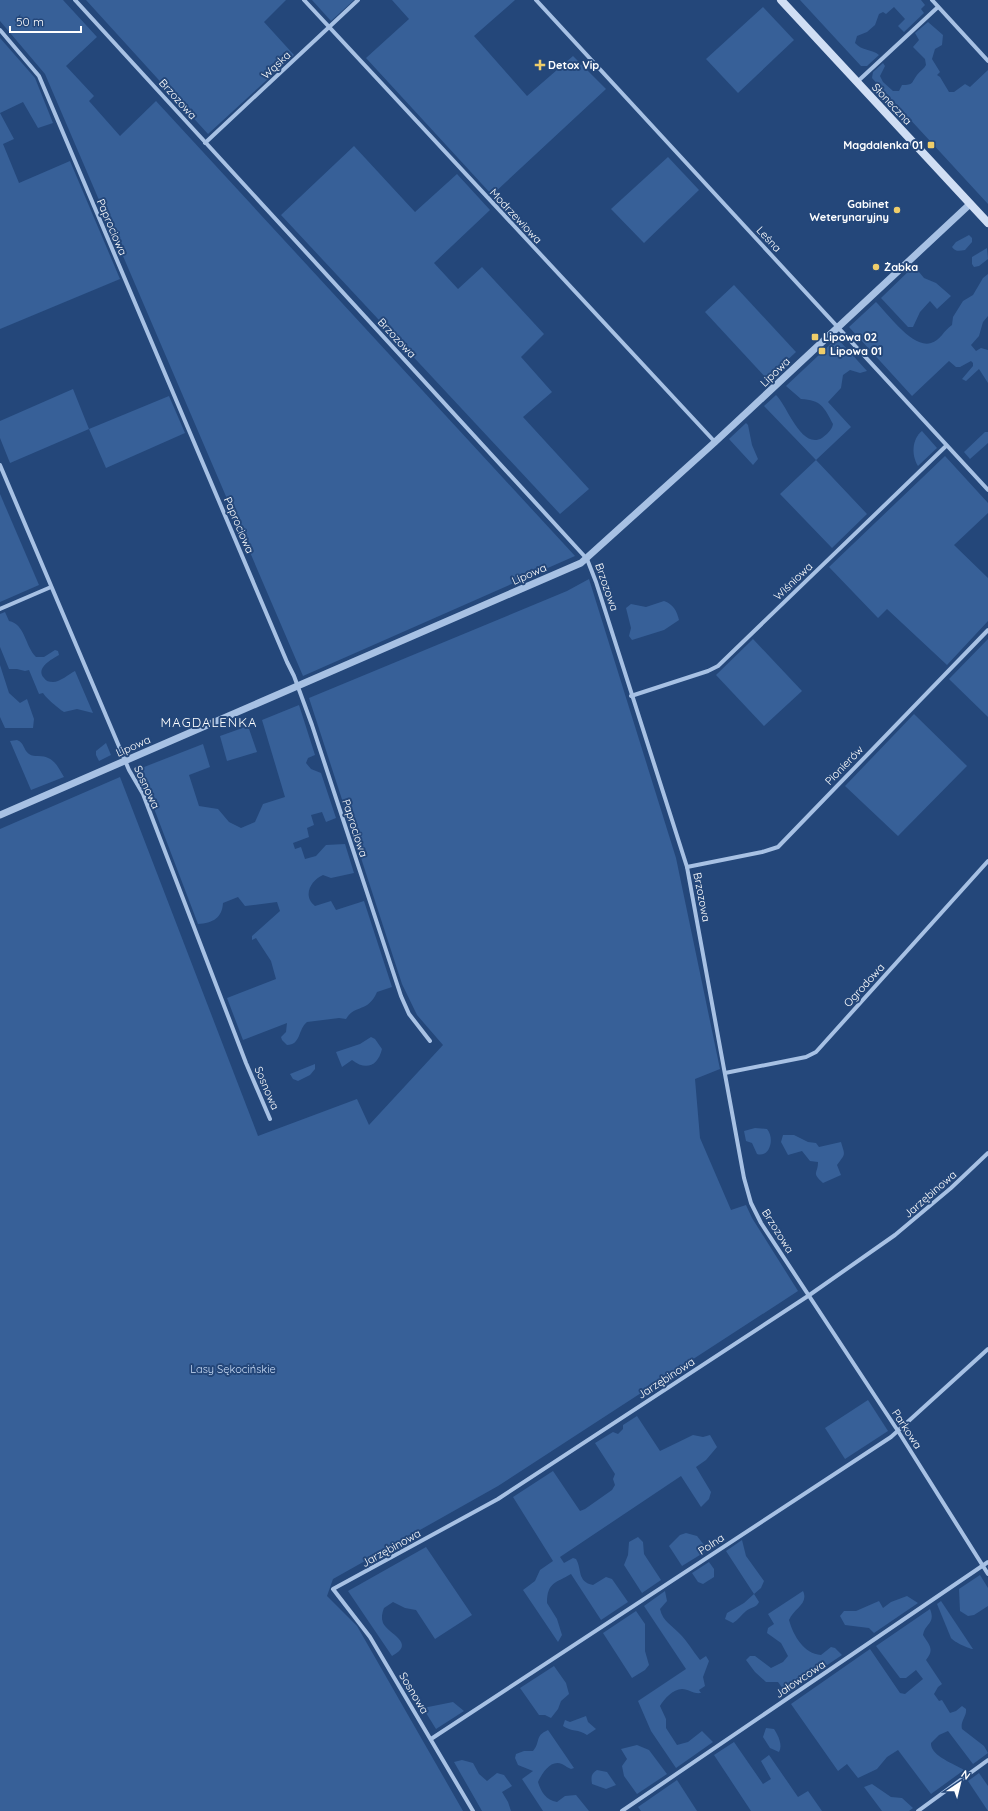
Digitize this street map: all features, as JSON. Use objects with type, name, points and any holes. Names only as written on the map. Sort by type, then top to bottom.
[{"type":"main road","name":"Słoneczna","points":[[781,0],[988,223]]},
{"type":"street","name":"Brzozowa","points":[[75,0],[587,559],[596,582],[688,867],[744,1178],[751,1203],[761,1223],[808,1296]]},
{"type":"street","name":"Modrzewiowa","points":[[304,0],[715,442]]},
{"type":"street","name":"Wąska","points":[[205,142],[358,0]]},
{"type":"street","name":"Leśna","points":[[536,0],[988,490]]},
{"type":"street","points":[[932,0],[988,61]]},
{"type":"street","points":[[857,82],[938,7]]},
{"type":"street","name":"Paprociowa","points":[[0,30],[39,76],[299,687],[401,996],[409,1014],[430,1041]]},
{"type":"street","name":"Lipowa","points":[[0,815],[126,762],[245,708],[299,687],[574,567],[587,559],[715,442],[970,204]]},
{"type":"street","name":"Wiśniowa","points":[[632,696],[708,671],[718,666],[946,446]]},
{"type":"street","name":"Sosnowa","points":[[0,466],[126,762],[143,794],[246,1063],[270,1119]]},
{"type":"street","points":[[0,609],[51,587]]},
{"type":"street","name":"Pionierów","points":[[688,867],[762,852],[778,847],[988,630]]},
{"type":"street","name":"Ogrodowa","points":[[725,1073],[806,1057],[816,1052],[988,861]]},
{"type":"street","name":"Jarzębinowa","points":[[333,1589],[498,1499],[808,1296],[895,1235],[951,1188],[988,1153]]},
{"type":"street","name":"Parkowa","points":[[808,1296],[898,1431],[988,1574]]},
{"type":"street","name":"Polna","points":[[431,1739],[898,1431],[988,1349]]},
{"type":"street","name":"Jałowcowa","points":[[622,1811],[988,1562]]},
{"type":"street","name":"Sosnowa","points":[[333,1589],[370,1637],[473,1811]]},
{"type":"street","points":[[918,1811],[988,1760]]},
{"type":"green space","points":[[0,0],[63,0],[97,37],[66,66],[94,96],[89,101],[120,136],[156,101],[575,556],[303,676],[45,74],[0,21]]},
{"type":"green space","points":[[86,0],[286,0],[264,22],[294,55],[208,134]]},
{"type":"green space","points":[[312,0],[354,0],[331,21]]},
{"type":"green space","points":[[392,0],[515,0],[474,36],[527,96],[573,56],[606,89],[492,195],[366,58],[409,19]]},
{"type":"green space","points":[[800,0],[921,0],[925,5],[921,9],[924,13],[904,32],[898,26],[905,19],[894,7],[886,14],[883,12],[879,14],[875,25],[867,32],[857,36],[855,43],[858,46],[879,55],[867,66],[861,66]]},
{"type":"green space","points":[[763,7],[794,40],[738,93],[706,59]]},
{"type":"green space","points":[[928,22],[943,35],[942,45],[935,49],[932,59],[940,72],[937,75],[940,77],[949,92],[954,92],[965,84],[970,87],[988,70],[988,204],[872,78],[873,72],[883,63],[885,66],[880,76],[883,82],[893,91],[899,91],[902,85],[909,85],[912,83],[926,65],[925,59],[913,47],[919,40],[915,33]]},
{"type":"green space","points":[[0,38],[35,78],[53,123],[38,128],[23,102],[0,113]]},
{"type":"green space","points":[[0,113],[14,139],[3,144],[19,183],[70,161],[120,279],[0,329]]},
{"type":"green space","points":[[354,146],[415,212],[457,174],[490,210],[434,263],[458,289],[482,267],[544,334],[521,357],[552,392],[523,417],[589,489],[560,514],[281,215]]},
{"type":"green space","points":[[668,157],[699,190],[644,243],[611,209]]},
{"type":"green space","points":[[969,235],[972,238],[972,242],[965,250],[958,251],[953,249],[952,247],[956,242]]},
{"type":"green space","points":[[987,248],[988,259],[979,266],[974,267],[972,264],[972,257]]},
{"type":"green space","points":[[914,266],[924,278],[936,283],[951,296],[937,309],[930,301],[920,312],[913,327],[908,327],[881,298]]},
{"type":"green space","points":[[988,274],[988,316],[983,322],[979,336],[971,345],[976,351],[981,348],[988,350],[988,383],[979,369],[966,381],[962,379],[973,366],[971,361],[960,367],[956,367],[949,361],[912,396],[849,327],[876,302],[901,329],[916,341],[924,343],[934,342],[952,325],[953,317],[963,301],[973,295],[983,278]]},
{"type":"green space","points":[[734,285],[796,352],[767,379],[705,312]]},
{"type":"green space","points":[[837,338],[867,371],[860,373],[850,370],[843,375],[841,388],[828,402],[851,427],[816,460],[764,406],[776,395],[801,432],[808,438],[814,440],[822,438],[832,428],[833,424],[827,413],[818,403],[801,399],[786,386]]},
{"type":"green space","points":[[73,389],[89,429],[10,463],[0,438],[0,421]]},
{"type":"green space","points":[[169,396],[185,433],[106,468],[89,429]]},
{"type":"green space","points":[[746,423],[748,425],[752,445],[758,459],[753,465],[729,439]]},
{"type":"green space","points":[[922,431],[937,448],[918,466],[914,457],[914,443]]},
{"type":"green space","points":[[985,432],[988,432],[988,443],[970,459],[964,452]]},
{"type":"green space","points":[[945,456],[988,503],[988,513],[954,545],[988,578],[988,621],[947,665],[887,609],[878,618],[829,567]]},
{"type":"green space","points":[[816,460],[867,514],[832,548],[780,494]]},
{"type":"green space","points":[[0,494],[39,585],[0,602]]},
{"type":"green space","name":"Lasy Sękocińskie","points":[[589,579],[676,858],[720,1069],[695,1079],[700,1138],[731,1210],[746,1205],[752,1218],[798,1291],[498,1486],[333,1579],[327,1596],[357,1626],[463,1811],[0,1811],[0,829],[120,777],[258,1136],[357,1099],[369,1125],[443,1045],[417,1015],[402,984],[309,698],[567,591]]},
{"type":"green space","points":[[664,601],[674,608],[679,620],[664,630],[632,640],[629,636],[631,628],[626,608],[631,604],[646,607]]},
{"type":"green space","points":[[5,612],[9,621],[18,626],[22,631],[29,647],[36,657],[44,657],[55,650],[58,651],[59,655],[43,667],[42,674],[47,681],[56,682],[75,671],[93,713],[77,709],[64,712],[52,703],[43,693],[39,694],[29,670],[9,669],[0,647],[0,614]]},
{"type":"green space","points":[[753,639],[802,691],[764,726],[716,675]]},
{"type":"green space","points":[[988,639],[988,717],[949,679]]},
{"type":"green space","points":[[0,665],[9,693],[20,703],[27,699],[34,719],[33,728],[5,728],[0,717]]},
{"type":"green space","points":[[299,705],[315,755],[308,758],[306,763],[311,769],[321,773],[336,818],[326,822],[322,812],[311,815],[314,825],[307,828],[309,837],[293,843],[295,849],[301,847],[305,859],[316,856],[326,845],[345,844],[354,873],[331,878],[323,875],[319,877],[312,884],[309,898],[315,906],[331,901],[336,910],[364,901],[392,987],[377,992],[370,1003],[353,1011],[346,1019],[339,1018],[307,1022],[297,1040],[292,1044],[287,1045],[281,1037],[286,1032],[287,1023],[243,1040],[227,998],[276,979],[271,961],[256,938],[252,940],[252,936],[280,911],[277,902],[245,906],[238,897],[223,903],[221,912],[216,919],[198,924],[139,769],[203,744],[210,767],[189,775],[199,806],[218,809],[229,822],[241,828],[255,822],[263,804],[285,797],[262,720]]},
{"type":"green space","points":[[914,714],[967,766],[898,836],[845,786]]},
{"type":"green space","points":[[248,726],[257,752],[227,761],[220,736]]},
{"type":"green space","points":[[10,741],[20,741],[30,755],[43,756],[51,759],[57,765],[64,777],[31,790]]},
{"type":"green space","points":[[106,743],[111,755],[99,761],[96,751]]},
{"type":"green space","points":[[371,1037],[375,1039],[382,1049],[378,1059],[371,1065],[367,1066],[352,1060],[342,1067],[336,1052],[360,1044]]},
{"type":"green space","points":[[315,1064],[315,1069],[310,1075],[298,1081],[293,1079],[290,1074]]},
{"type":"green space","points":[[755,1128],[767,1129],[771,1137],[770,1146],[765,1153],[757,1154],[752,1143],[746,1141],[744,1131]]},
{"type":"green space","points":[[783,1135],[794,1135],[808,1142],[816,1143],[819,1147],[841,1142],[844,1154],[837,1165],[841,1175],[823,1183],[816,1175],[818,1162],[810,1161],[802,1151],[788,1155],[781,1142]]},
{"type":"green space","points":[[868,1400],[888,1431],[845,1459],[825,1428]]},
{"type":"green space","points":[[637,1416],[660,1451],[693,1435],[703,1437],[710,1435],[717,1447],[706,1460],[696,1467],[711,1492],[709,1499],[701,1507],[681,1476],[560,1557],[564,1563],[573,1558],[576,1559],[582,1578],[588,1583],[593,1585],[606,1577],[612,1579],[628,1602],[601,1620],[571,1574],[553,1584],[547,1596],[547,1603],[557,1619],[562,1635],[558,1642],[523,1590],[535,1581],[540,1570],[553,1561],[513,1497],[553,1471],[580,1511],[585,1509],[612,1490],[615,1485],[613,1479],[615,1474],[595,1443],[613,1432],[618,1434],[623,1429],[623,1425]]},
{"type":"green space","points":[[686,1533],[697,1536],[708,1550],[682,1566],[669,1546],[680,1535]]},
{"type":"green space","points":[[638,1537],[643,1542],[644,1554],[661,1580],[642,1593],[624,1565],[628,1555],[629,1542]]},
{"type":"green space","points":[[742,1540],[746,1556],[764,1581],[761,1588],[754,1594],[726,1551]]},
{"type":"green space","points":[[426,1547],[472,1615],[435,1639],[416,1610],[405,1608],[393,1602],[384,1608],[382,1614],[383,1623],[399,1639],[402,1647],[392,1656],[348,1591]]},
{"type":"green space","points":[[709,1562],[714,1569],[714,1577],[703,1584],[698,1582],[692,1573]]},
{"type":"green space","points":[[980,1575],[988,1588],[988,1606],[974,1615],[968,1616],[960,1611],[959,1589]]},
{"type":"green space","points":[[665,1591],[667,1601],[660,1609],[663,1617],[683,1637],[700,1660],[706,1656],[709,1661],[703,1677],[705,1686],[699,1690],[701,1693],[679,1689],[669,1695],[660,1706],[666,1719],[666,1728],[677,1745],[688,1742],[702,1731],[713,1742],[676,1768],[651,1731],[638,1701],[686,1669],[644,1606]]},
{"type":"green space","points":[[803,1591],[803,1603],[789,1620],[796,1637],[804,1647],[815,1654],[821,1655],[831,1647],[835,1648],[842,1655],[786,1693],[778,1682],[766,1682],[755,1672],[746,1660],[750,1656],[755,1656],[771,1668],[783,1662],[788,1656],[781,1643],[767,1633],[768,1628],[774,1624],[768,1614]]},
{"type":"green space","points":[[754,1594],[759,1602],[756,1605],[746,1611],[733,1623],[725,1619],[727,1613],[744,1603]]},
{"type":"green space","points":[[907,1596],[918,1603],[874,1633],[869,1628],[845,1625],[840,1616],[844,1611],[856,1611],[879,1601],[883,1608],[891,1602]]},
{"type":"green space","points":[[941,1601],[973,1649],[962,1645],[951,1638],[937,1604]]},
{"type":"green space","points":[[930,1609],[932,1618],[923,1635],[931,1650],[926,1660],[942,1684],[938,1687],[934,1694],[939,1701],[942,1700],[950,1713],[956,1711],[962,1706],[966,1709],[962,1729],[984,1746],[988,1753],[973,1764],[948,1731],[939,1735],[931,1743],[934,1752],[964,1770],[931,1794],[898,1750],[887,1757],[877,1769],[858,1778],[847,1764],[838,1771],[791,1704],[870,1649],[900,1693],[905,1694],[923,1679],[916,1670],[906,1678],[900,1678],[876,1646]]},
{"type":"green space","points":[[636,1611],[645,1624],[645,1651],[649,1665],[645,1670],[632,1678],[603,1633]]},
{"type":"green space","points":[[554,1666],[566,1683],[569,1694],[561,1701],[558,1709],[551,1718],[545,1715],[539,1715],[520,1688]]},
{"type":"green space","points":[[453,1702],[464,1711],[436,1729],[423,1708]]},
{"type":"green space","points":[[586,1716],[588,1722],[596,1729],[587,1735],[563,1726],[565,1720],[570,1722]]},
{"type":"green space","points":[[766,1728],[774,1729],[777,1734],[780,1740],[779,1752],[770,1748],[763,1737]]},
{"type":"green space","points":[[548,1730],[574,1768],[571,1769],[562,1764],[554,1763],[547,1768],[538,1782],[544,1795],[557,1802],[565,1796],[576,1795],[589,1811],[543,1811],[522,1779],[533,1771],[518,1765],[515,1758],[516,1754],[524,1751],[533,1751],[537,1745],[539,1737]]},
{"type":"green space","points":[[734,1742],[763,1784],[771,1779],[761,1761],[769,1755],[798,1797],[808,1791],[822,1811],[751,1811],[714,1755]]},
{"type":"green space","points":[[637,1745],[649,1750],[667,1774],[637,1794],[624,1776],[622,1766],[627,1759],[621,1749]]},
{"type":"green space","points":[[462,1760],[473,1763],[479,1774],[487,1781],[497,1773],[504,1775],[512,1786],[502,1792],[511,1811],[482,1811],[454,1762]]},
{"type":"green space","points":[[597,1770],[607,1772],[616,1785],[606,1789],[592,1784],[592,1776]]},
{"type":"green space","points":[[979,1773],[988,1786],[988,1811],[968,1781]]},
{"type":"green space","points":[[677,1780],[697,1811],[641,1811],[638,1807]]},
{"type":"green space","points":[[872,1784],[891,1797],[902,1798],[913,1808],[909,1811],[882,1811],[864,1787]]},
{"type":"place","name":"Detox Vip","points":[[540,65]]},
{"type":"place","name":"Magdalenka 01","points":[[931,145]]},
{"type":"place","name":"Gabinet Weterynaryjny","points":[[897,210]]},
{"type":"place","name":"Żabka","points":[[876,267]]},
{"type":"place","name":"Lipowa 02","points":[[815,337]]},
{"type":"place","name":"Lipowa 01","points":[[822,351]]},
{"type":"district","name":"MAGDALENKA","points":[[209,722]]}]
